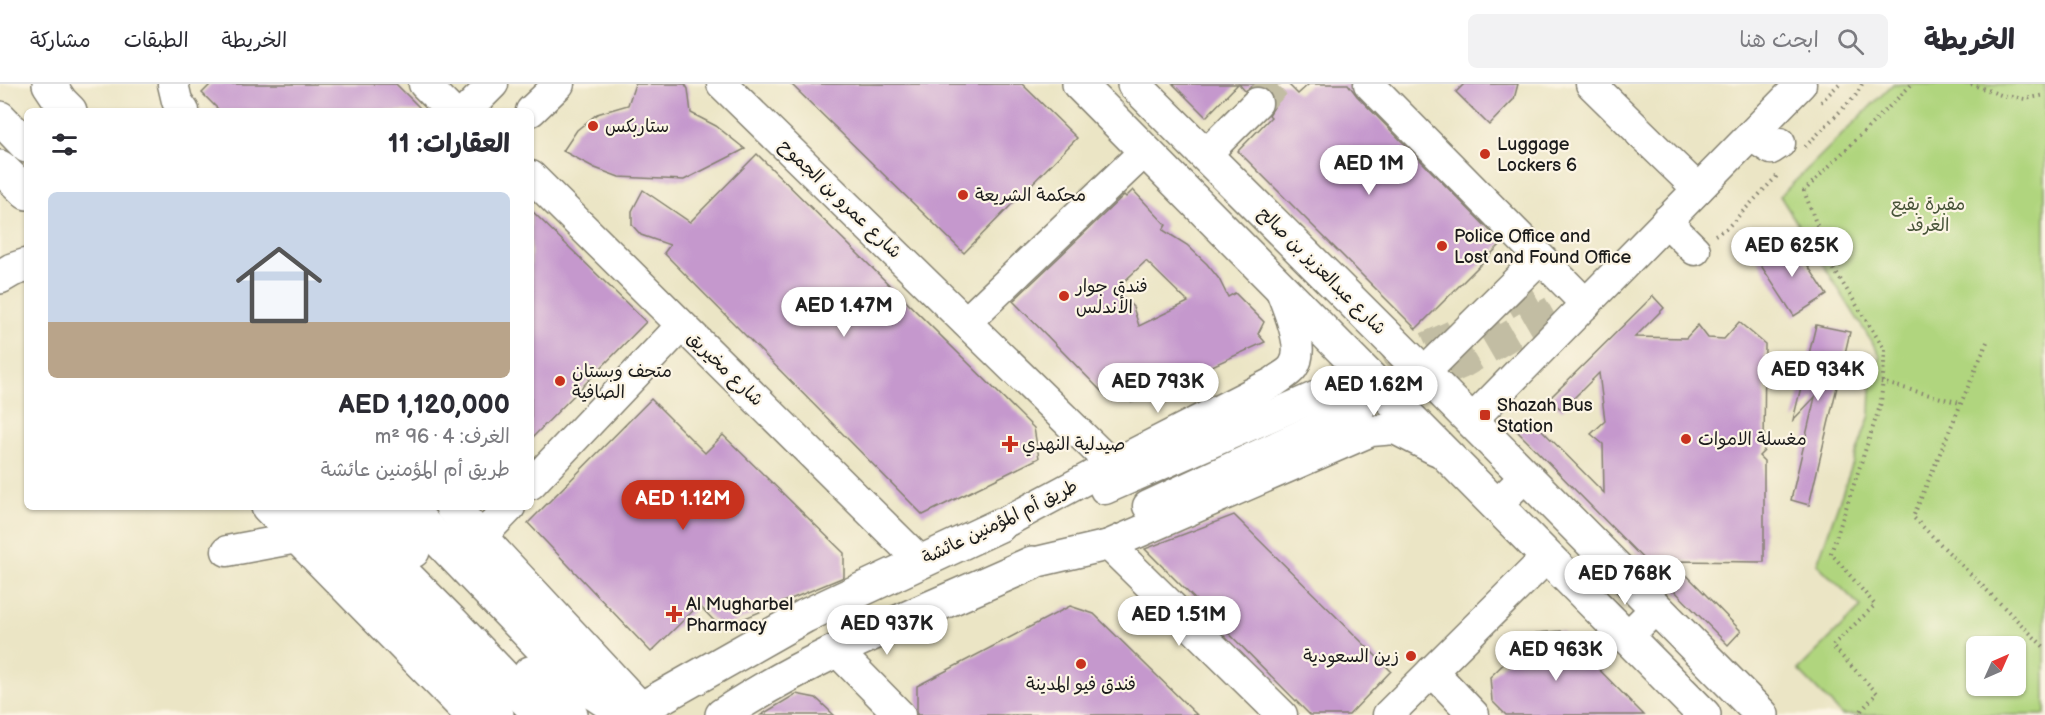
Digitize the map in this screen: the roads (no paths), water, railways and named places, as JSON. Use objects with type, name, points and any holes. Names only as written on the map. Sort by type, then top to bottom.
[{"type":"main road","points":[[50,84],[67,108]]},
{"type":"main road","points":[[1079,84],[1704,715]]},
{"type":"main road","name":"شارع عبدالعزيز بن صالح","points":[[1134,84],[1762,715]]},
{"type":"main road","points":[[0,118],[24,143]]},
{"type":"main road","points":[[0,167],[24,190]]},
{"type":"main road","points":[[0,277],[24,266]]},
{"type":"main road","points":[[341,510],[540,715]]},
{"type":"main road","points":[[374,510],[571,715]]},
{"type":"main road","points":[[410,510],[571,678],[604,700],[639,713]]},
{"type":"main road","points":[[455,510],[639,713]]},
{"type":"main road","points":[[287,518],[404,613],[497,715]]},
{"type":"main road","points":[[287,518],[472,715]]},
{"type":"main road","name":"طريق أم المؤمنين عائشة","points":[[639,713],[805,616],[1000,525]]},
{"type":"main road","points":[[722,715],[755,693],[837,651],[1032,563]]},
{"type":"street","points":[[173,84],[177,101],[182,108]]},
{"type":"street","points":[[424,84],[448,108]]},
{"type":"street","points":[[469,108],[492,84]]},
{"type":"street","points":[[534,108],[559,84]]},
{"type":"street","name":"شارع عمرو بن الجموح","points":[[722,84],[1112,465]]},
{"type":"street","points":[[1369,84],[1586,304]]},
{"type":"street","points":[[1591,84],[1698,189]]},
{"type":"street","points":[[1471,421],[1801,84]]},
{"type":"street","points":[[1205,155],[1257,103]]},
{"type":"street","points":[[1750,136],[1771,149],[1780,143]]},
{"type":"street","points":[[966,322],[1145,151]]},
{"type":"street","name":"شارع مخيريق","points":[[534,179],[920,561]]},
{"type":"street","points":[[1666,221],[1695,250]]},
{"type":"street","points":[[1424,373],[1540,258]]},
{"type":"street","name":"طريق أم المؤمنين عائشة","points":[[1000,525],[1274,382],[1293,368],[1299,350],[1279,285]]},
{"type":"street","points":[[534,481],[681,326]]},
{"type":"street","points":[[1000,525],[1095,494],[1342,385]]},
{"type":"street","points":[[1032,563],[1109,524],[1360,408]]},
{"type":"street","points":[[1032,563],[1109,545],[1371,431],[1395,429],[1426,443],[1454,462]]},
{"type":"street","points":[[1496,506],[1526,476]]},
{"type":"street","points":[[481,537],[507,510]]},
{"type":"street","points":[[219,543],[287,518]]},
{"type":"street","points":[[1109,545],[1282,715]]},
{"type":"street","points":[[1388,715],[1548,557]]},
{"type":"street","points":[[1627,637],[1656,608]]},
{"type":"street","points":[[837,651],[900,715]]},
{"type":"street","points":[[1432,671],[1474,715]]},
{"type":"tunnel","points":[[1257,103],[1276,84]]},
{"type":"tunnel","points":[[1345,384],[1453,335],[1540,284],[1548,276]]},
{"type":"tunnel","points":[[1366,406],[1463,363],[1566,303]]},
{"type":"place","name":"ستاربكس","points":[[593,126]]},
{"type":"place","name":"Luggage Lockers 6","points":[[1485,154]]},
{"type":"place","name":"محكمة الشريعة","points":[[963,195]]},
{"type":"place","name":"Police Office and Lost and Found Office","points":[[1442,246]]},
{"type":"place","name":"فندق جوار الأندلس","points":[[1064,296]]},
{"type":"place","name":"متحف وبستان الصافية","points":[[560,381]]},
{"type":"place","name":"Shazah Bus Station","points":[[1485,415]]},
{"type":"place","name":"مغسلة الاموات","points":[[1686,439]]},
{"type":"place","name":"صيدلية النهدي","points":[[1010,444]]},
{"type":"place","name":"Al Mugharbel Pharmacy","points":[[674,614]]},
{"type":"place","name":"زين السعودية","points":[[1411,656]]},
{"type":"place","name":"فندق فيو المدينة","points":[[1081,664]]},
{"type":"park label","name":"مقبرة بقيع الغرقد","points":[[1928,214]]}]
